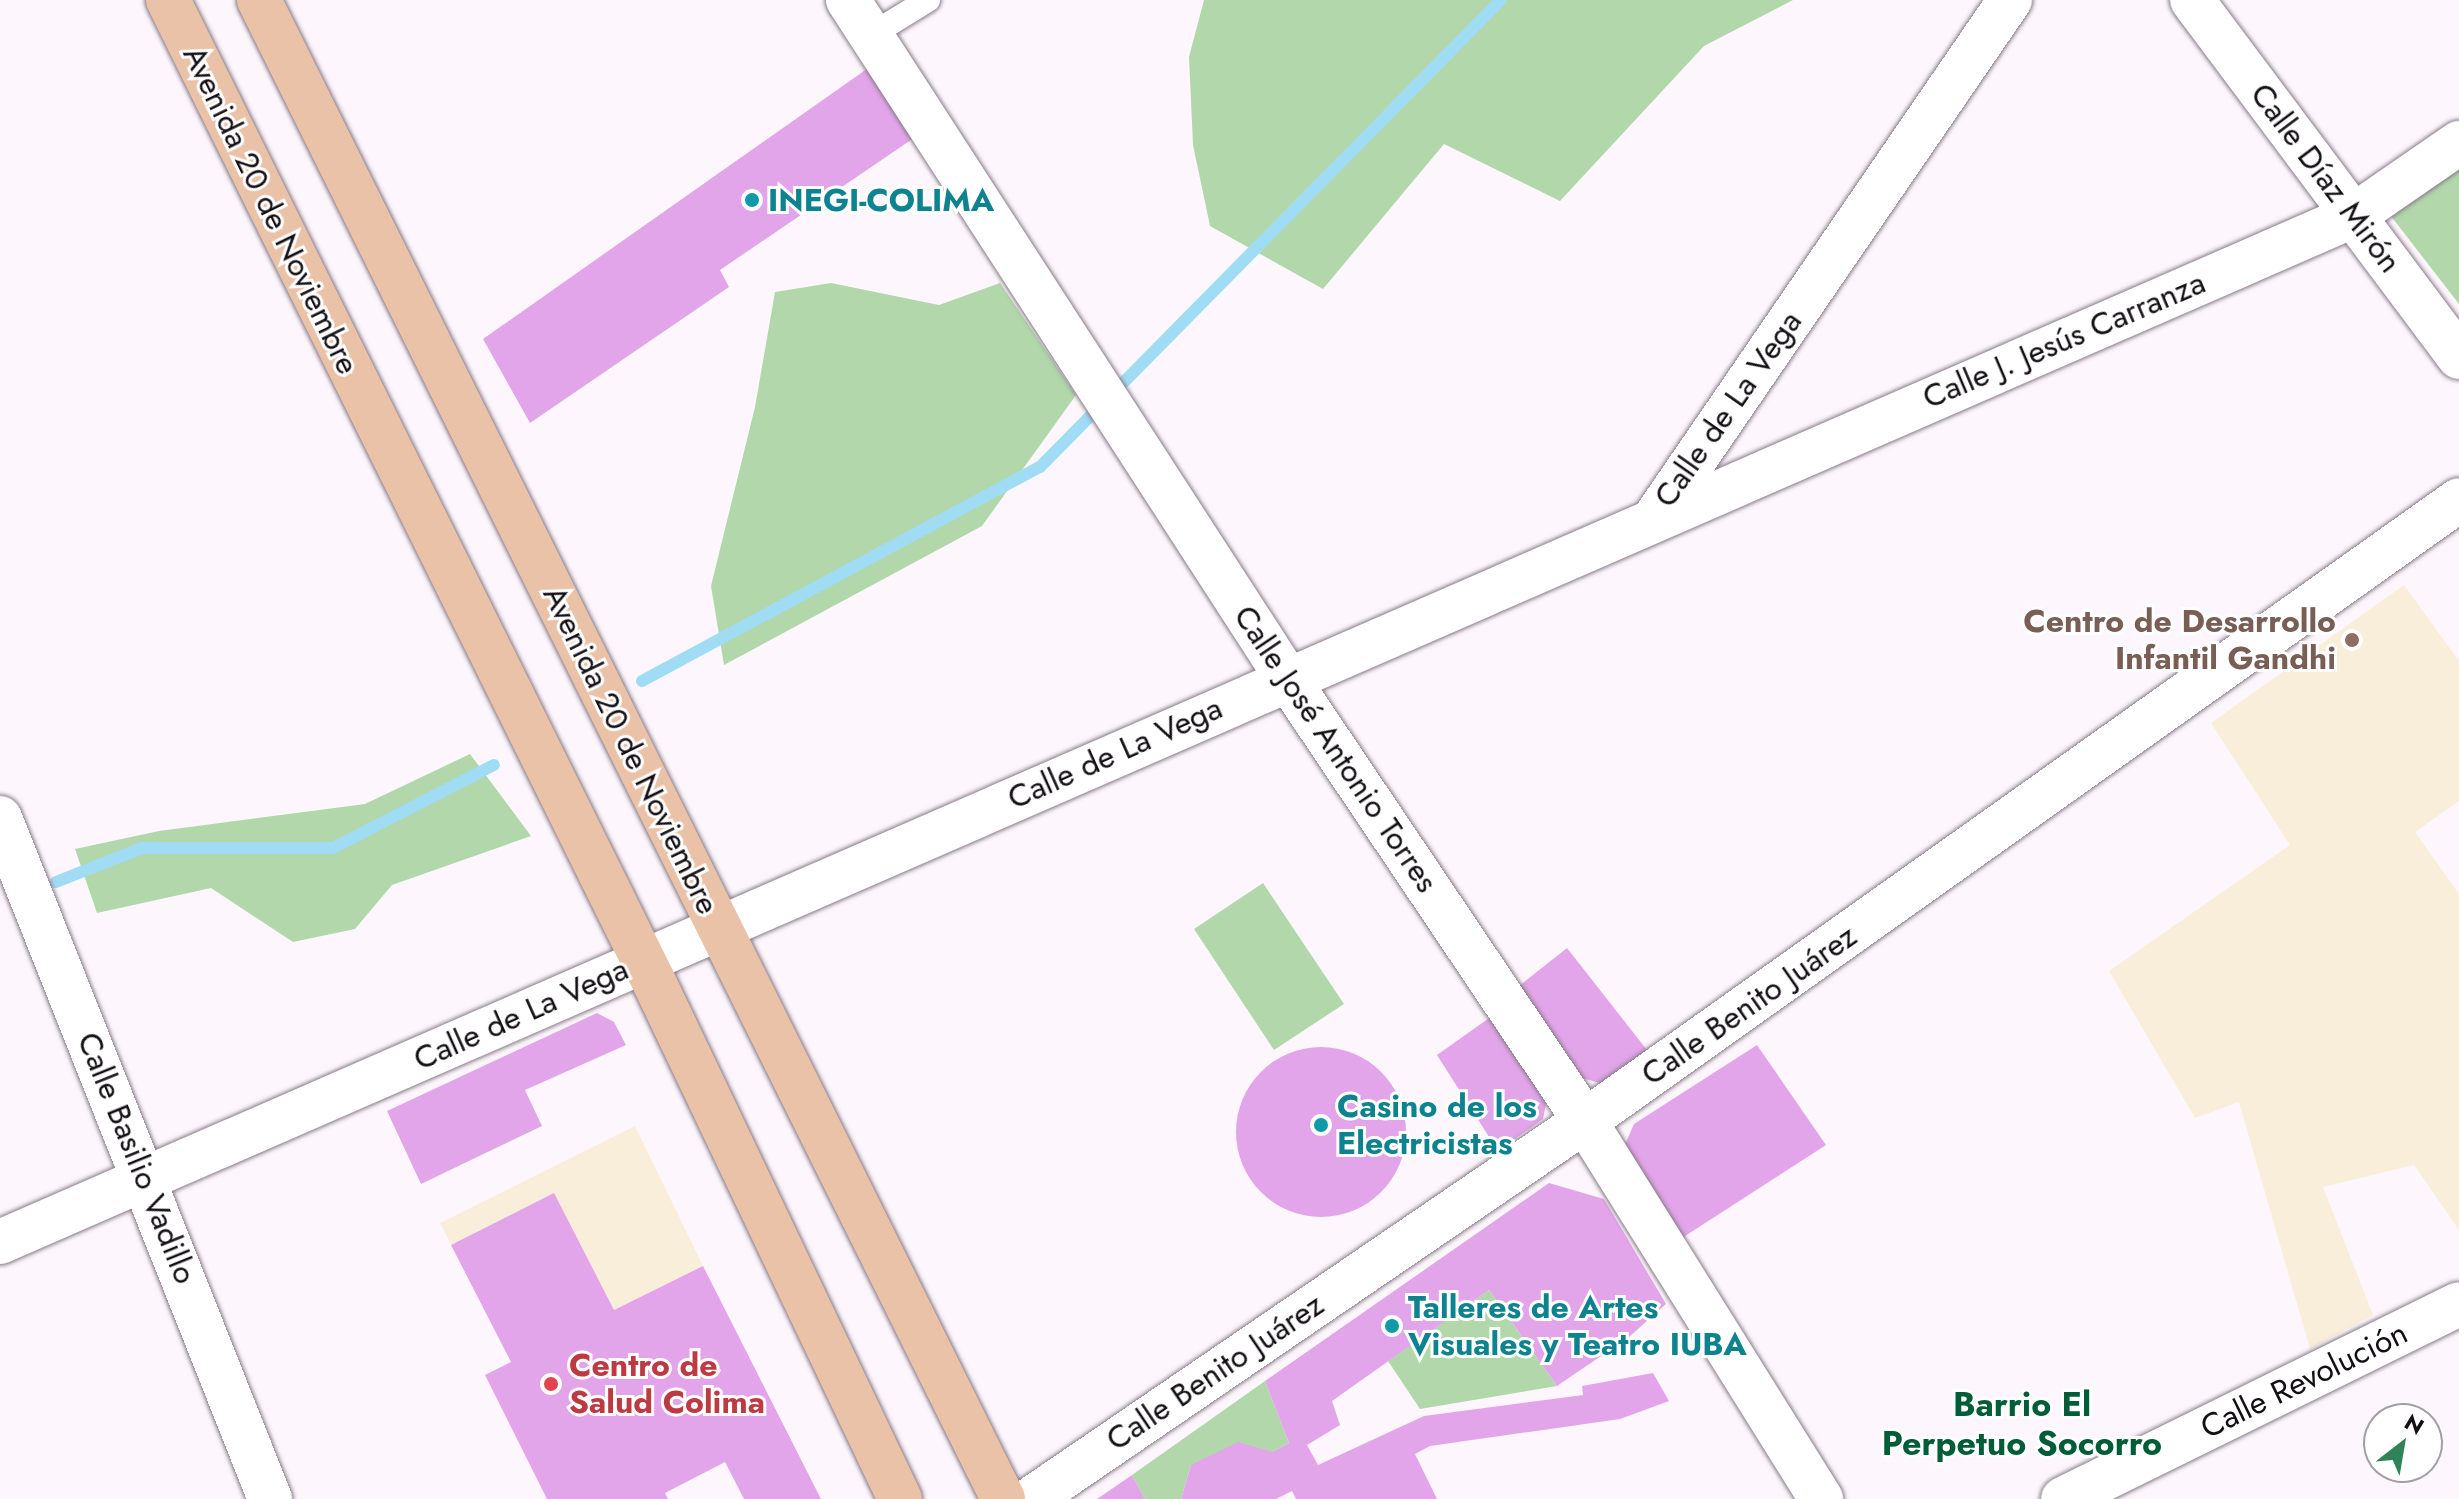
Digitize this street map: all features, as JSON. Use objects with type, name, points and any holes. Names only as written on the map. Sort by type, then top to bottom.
[{"type":"main road","name":"Avenida 20 de Noviembre","points":[[168,0],[643,960],[900,1499]]},
{"type":"main road","name":"Avenida 20 de Noviembre","points":[[259,0],[1003,1499]]},
{"type":"street","name":"Calle de La Vega","points":[[0,1242],[1656,516],[2010,0]]},
{"type":"street","name":"Calle Díaz Mirón","points":[[2192,0],[2459,357]]},
{"type":"street","name":"Calle José Antonio Torres","points":[[860,18],[1287,678],[1585,1121],[1821,1499]]},
{"type":"street","name":"Calle J. Jesús Carranza","points":[[1656,516],[2353,216],[2459,143]]},
{"type":"street","name":"Calle Benito Juárez","points":[[1031,1499],[1585,1121],[2459,500]]},
{"type":"street","name":"Calle Basilio Vadillo","points":[[0,818],[146,1178],[270,1499]]},
{"type":"street","name":"Calle Revolución","points":[[2063,1499],[2459,1304]]},
{"type":"lane","points":[[860,18],[928,0]]},
{"type":"shaded area","points":[[2404,585],[2459,661],[2459,801],[2415,832],[2459,894],[2459,1230],[2414,1165],[2323,1187],[2373,1315],[2310,1349],[2239,1102],[2195,1118],[2109,971],[2290,845],[2211,723]]},
{"type":"shaded area","points":[[635,1126],[703,1266],[511,1362],[440,1223]]},
{"type":"green space","points":[[1204,0],[1793,0],[1704,46],[1560,201],[1444,144],[1323,289],[1210,226],[1193,145],[1189,57]]},
{"type":"green space","points":[[2459,163],[2459,304],[2387,211]]},
{"type":"green space","points":[[831,283],[939,305],[1000,283],[1076,395],[982,526],[724,665],[711,586],[755,407],[775,292]]},
{"type":"green space","points":[[470,754],[531,836],[392,885],[355,929],[293,942],[211,888],[97,913],[75,849],[159,831],[365,804]]},
{"type":"green space","points":[[1263,883],[1344,1004],[1274,1050],[1194,929]]},
{"type":"green space","points":[[1489,1290],[1557,1386],[1420,1409],[1388,1361]]},
{"type":"green space","points":[[1265,1381],[1289,1443],[1272,1452],[1191,1465],[1181,1499],[1145,1499],[1132,1475]]},
{"type":"building","name":"INEGI-COLIMA","points":[[881,59],[927,129],[720,270],[729,287],[530,423],[483,339]]},
{"type":"building","points":[[1567,948],[1647,1050],[1604,1084],[1581,1078],[1519,986]]},
{"type":"building","points":[[597,1013],[614,1022],[626,1045],[525,1090],[542,1126],[421,1184],[387,1111]]},
{"type":"building","points":[[1492,1016],[1547,1099],[1543,1119],[1498,1151],[1437,1055]]},
{"type":"building","points":[[1757,1045],[1826,1145],[1682,1238],[1623,1149],[1634,1124]]},
{"type":"building","name":"Casino de los Electricistas","points":[[1321,1047],[1354,1053],[1381,1072],[1400,1099],[1406,1132],[1400,1165],[1381,1192],[1354,1211],[1321,1217],[1288,1211],[1261,1192],[1242,1165],[1236,1132],[1242,1099],[1261,1072],[1288,1053]]},
{"type":"building","points":[[1549,1183],[1604,1199],[1666,1304],[1629,1337],[1557,1386],[1489,1290],[1332,1401],[1340,1425],[1307,1445],[1318,1465],[1424,1416],[1583,1395],[1582,1386],[1653,1373],[1669,1401],[1620,1419],[1430,1446],[1415,1454],[1437,1499],[1296,1499],[1292,1491],[1276,1499],[1181,1499],[1191,1465],[1238,1442],[1272,1452],[1289,1443],[1265,1381]]},
{"type":"building","name":"Centro de Salud Colima","points":[[554,1193],[614,1310],[703,1266],[821,1499],[744,1499],[725,1462],[665,1493],[668,1499],[547,1499],[485,1375],[511,1362],[451,1245]]},
{"type":"building","points":[[1132,1475],[1145,1499],[1097,1499]]},
{"type":"waterway","points":[[642,681],[1040,467],[1501,0]]},
{"type":"waterway","points":[[56,882],[142,848],[333,848],[494,765]]},
{"type":"place","name":"INEGI-COLIMA","points":[[752,200]]},
{"type":"place","name":"Centro de Desarrollo Infantil Gandhi","points":[[2352,640]]},
{"type":"place","name":"Casino de los Electricistas","points":[[1321,1125]]},
{"type":"place","name":"Talleres de Artes Visuales y Teatro IUBA","points":[[1392,1326]]},
{"type":"place","name":"Centro de Salud Colima","points":[[551,1384]]},
{"type":"district","name":"Barrio El Perpetuo Socorro","points":[[2022,1424]]}]
